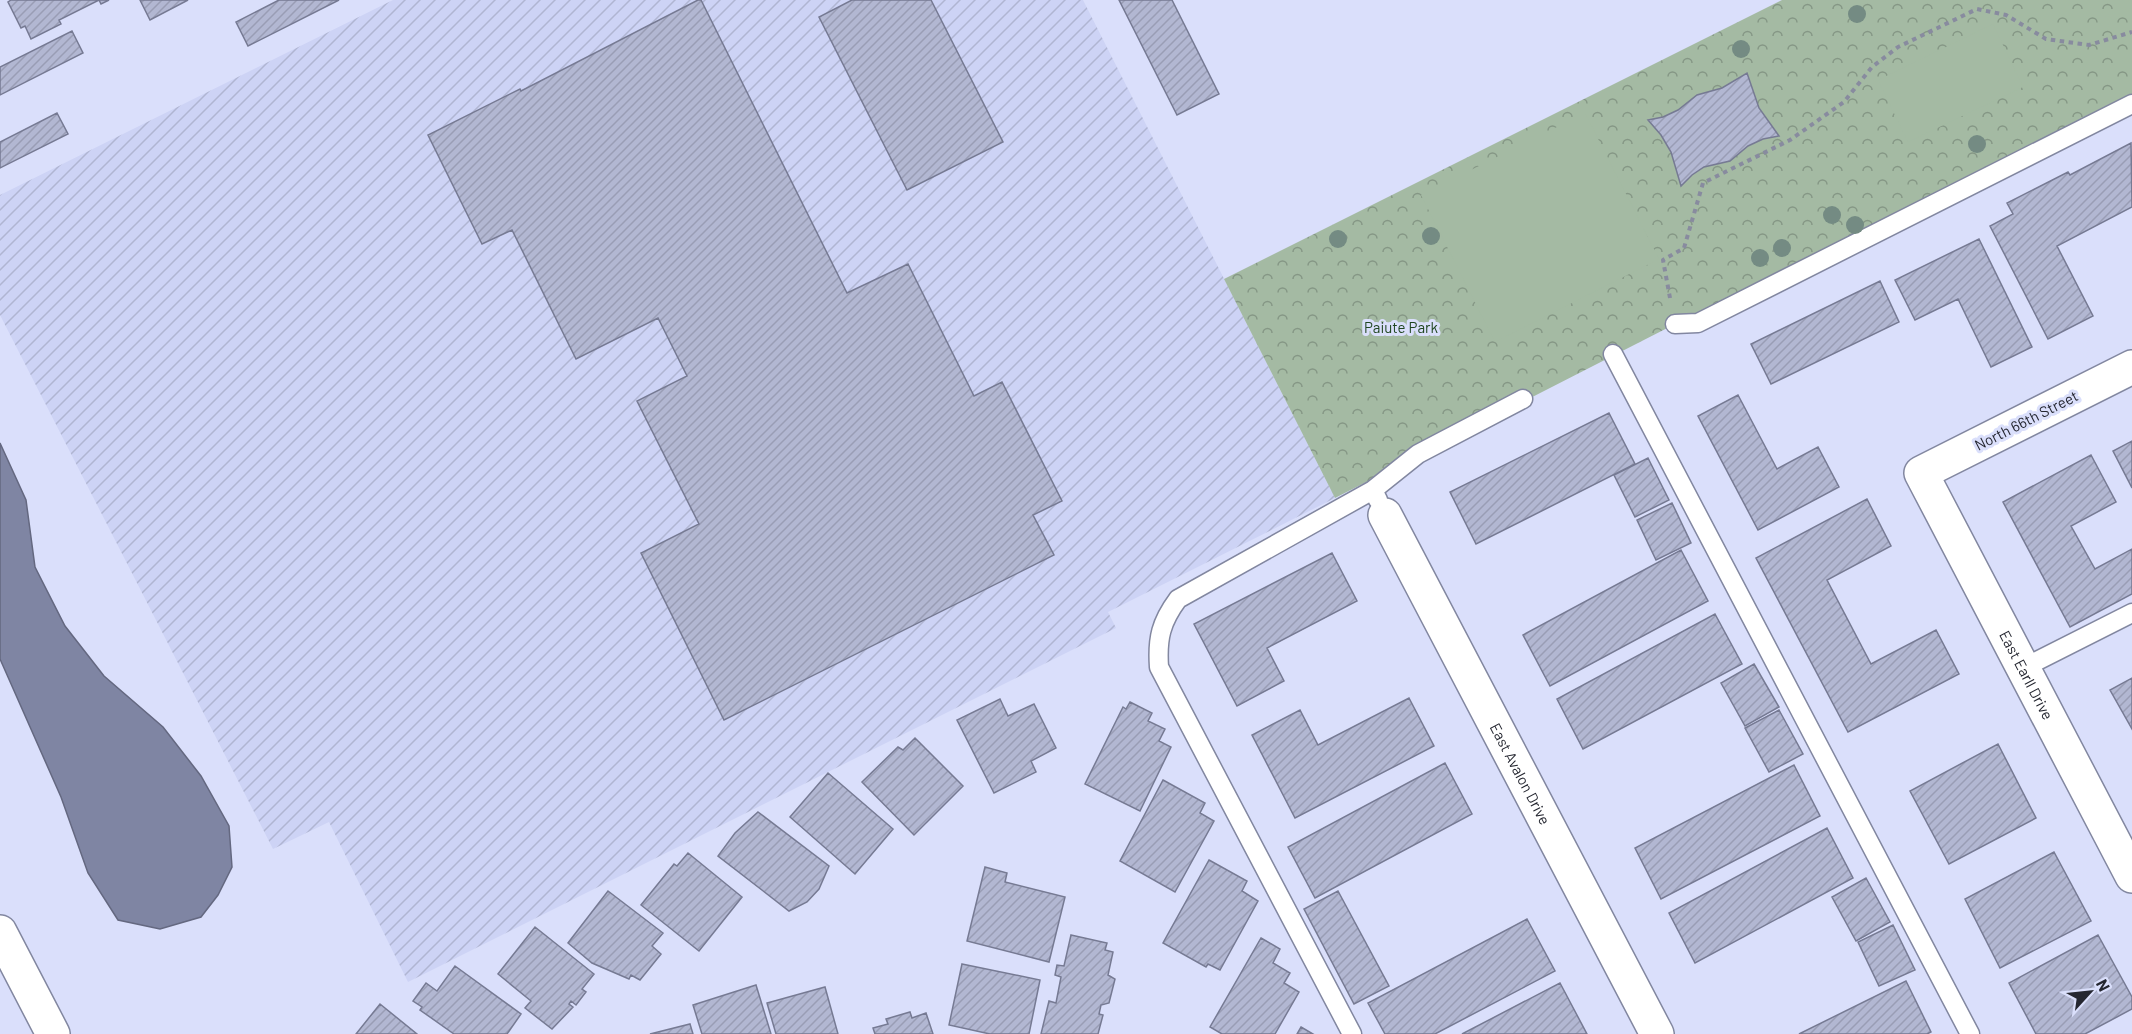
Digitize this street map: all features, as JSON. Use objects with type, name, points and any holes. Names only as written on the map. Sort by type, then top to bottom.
[{"type":"street","name":"North 66th Street","points":[[1921,473],[2132,367]]},
{"type":"street","name":"East Earll Drive","points":[[1921,473],[2132,876]]},
{"type":"street","name":"East Avalon Drive","points":[[1379,503],[1657,1034]]},
{"type":"street","points":[[0,932],[54,1034]]},
{"type":"lane","points":[[1675,324],[1698,323],[2132,104]]},
{"type":"lane","points":[[1613,354],[1971,1034]]},
{"type":"lane","points":[[1352,1034],[1159,667],[1157,644],[1166,615],[1178,599],[1379,503],[1418,454],[1523,399]]},
{"type":"lane","points":[[2023,668],[2132,613]]},
{"type":"path","points":[[1675,324],[1663,260],[1684,248],[1703,183],[1799,134],[1844,102],[1872,67],[1898,47],[1977,9],[2007,15],[2046,39],[2089,45],[2132,32]]},
{"type":"shaded area","points":[[393,0],[1083,0],[1335,498],[1108,612],[1116,628],[408,982],[329,822],[273,849],[0,315],[0,195]]},
{"type":"shaded area","points":[[0,443],[26,500],[35,567],[65,626],[104,676],[163,727],[201,776],[229,826],[232,867],[218,895],[201,917],[160,929],[118,920],[88,873],[61,797],[0,659]]},
{"type":"green space","name":"Paiute Park","points":[[1782,0],[2132,0],[2132,94],[1335,498],[1224,279]]},
{"type":"green space","points":[[1993,24],[2023,87],[1908,142],[1878,80]]},
{"type":"green space","points":[[1585,113],[1659,259],[1495,342],[1421,195]]},
{"type":"building","points":[[11,0],[99,0],[59,20],[61,24],[31,39],[25,26],[21,28],[8,2]]},
{"type":"building","points":[[140,0],[188,0],[150,20]]},
{"type":"building","points":[[279,0],[339,0],[248,46],[236,22]]},
{"type":"building","points":[[701,0],[847,293],[908,264],[974,396],[1002,382],[1062,501],[1033,515],[1054,555],[724,720],[641,553],[699,524],[637,401],[687,376],[658,318],[576,359],[512,230],[482,244],[428,135],[520,89],[521,91]]},
{"type":"building","points":[[852,0],[931,0],[1003,142],[907,190],[819,17]]},
{"type":"building","points":[[1119,0],[1172,0],[1219,94],[1177,115]]},
{"type":"building","points":[[72,31],[83,53],[0,95],[0,67]]},
{"type":"building","points":[[1747,73],[1759,108],[1779,136],[1763,139],[1748,146],[1730,161],[1704,167],[1681,186],[1671,152],[1661,135],[1648,120],[1663,117],[1678,110],[1697,95],[1722,88]]},
{"type":"building","points":[[57,113],[68,134],[0,168],[0,142]]},
{"type":"building","points":[[2131,143],[2132,207],[2057,246],[2093,316],[2048,339],[1990,226],[2013,214],[2007,203],[2068,172],[2070,175]]},
{"type":"building","points":[[1979,239],[2032,347],[1991,367],[1958,299],[1915,320],[1895,280]]},
{"type":"building","points":[[1880,281],[1899,322],[1771,384],[1751,344]]},
{"type":"building","points":[[1738,395],[1777,469],[1818,447],[1839,487],[1758,530],[1698,416]]},
{"type":"building","points":[[1609,413],[1635,464],[1476,544],[1450,492]]},
{"type":"building","points":[[2132,441],[2132,488],[2113,451]]},
{"type":"building","points":[[2091,455],[2116,502],[2071,526],[2095,569],[2132,549],[2132,594],[2070,627],[2003,502]]},
{"type":"building","points":[[1648,458],[1669,500],[1635,517],[1614,475]]},
{"type":"building","points":[[1867,499],[1891,546],[1827,580],[1871,664],[1936,630],[1959,674],[1848,732],[1756,558]]},
{"type":"building","points":[[1672,503],[1691,543],[1656,560],[1637,520]]},
{"type":"building","points":[[1681,550],[1708,601],[1550,686],[1523,635]]},
{"type":"building","points":[[1332,553],[1357,601],[1267,648],[1284,681],[1237,706],[1194,624]]},
{"type":"building","points":[[1715,614],[1742,664],[1583,749],[1557,699]]},
{"type":"building","points":[[1754,664],[1779,707],[1745,726],[1721,683]]},
{"type":"building","points":[[2132,678],[2132,729],[2110,690]]},
{"type":"building","points":[[1409,698],[1434,746],[1295,818],[1252,735],[1300,710],[1318,745]]},
{"type":"building","points":[[1000,699],[1008,716],[1034,704],[1056,748],[1031,761],[1036,772],[994,793],[957,720]]},
{"type":"building","points":[[1130,702],[1152,713],[1148,721],[1165,729],[1159,741],[1171,747],[1140,811],[1085,784],[1123,707],[1126,709]]},
{"type":"building","points":[[1779,710],[1803,754],[1769,772],[1745,728]]},
{"type":"building","points":[[915,738],[963,786],[914,835],[862,782],[898,747],[903,750]]},
{"type":"building","points":[[1998,744],[2036,818],[1949,864],[1910,791]]},
{"type":"building","points":[[1445,763],[1472,814],[1315,898],[1288,847]]},
{"type":"building","points":[[1794,765],[1820,816],[1661,899],[1635,848]]},
{"type":"building","points":[[828,773],[893,829],[855,874],[790,817]]},
{"type":"building","points":[[1163,780],[1205,803],[1200,813],[1214,821],[1175,892],[1120,861]]},
{"type":"building","points":[[758,812],[829,866],[819,889],[807,902],[789,911],[718,856],[735,833]]},
{"type":"building","points":[[1827,828],[1853,878],[1695,963],[1669,913]]},
{"type":"building","points":[[2054,852],[2091,921],[2000,968],[1965,899]]},
{"type":"building","points":[[688,853],[742,897],[699,951],[641,905],[674,864],[677,866]]},
{"type":"building","points":[[1209,860],[1247,881],[1242,891],[1258,901],[1220,970],[1208,964],[1206,967],[1163,943]]},
{"type":"building","points":[[985,867],[1007,873],[1005,882],[1065,897],[1049,962],[967,941]]},
{"type":"building","points":[[1866,878],[1890,922],[1856,941],[1832,897]]},
{"type":"building","points":[[608,891],[663,933],[652,946],[661,954],[640,980],[631,975],[629,979],[592,963],[568,943]]},
{"type":"building","points":[[1338,891],[1389,986],[1354,1004],[1304,909]]},
{"type":"building","points":[[1527,919],[1555,971],[1435,1034],[1385,1034],[1368,1003]]},
{"type":"building","points":[[1893,925],[1915,970],[1879,986],[1858,942]]},
{"type":"building","points":[[535,927],[594,974],[582,989],[586,992],[576,1005],[571,1001],[569,1004],[573,1007],[552,1029],[525,1008],[531,1001],[498,974]]},
{"type":"building","points":[[1071,935],[1107,943],[1105,950],[1113,952],[1108,975],[1115,979],[1109,1003],[1101,1005],[1099,1014],[1103,1015],[1098,1034],[1041,1034],[1049,1001],[1056,1003],[1061,977],[1055,975],[1057,965],[1064,966]]},
{"type":"building","points":[[2098,935],[2132,997],[2132,1009],[2085,1034],[2036,1034],[2009,983]]},
{"type":"building","points":[[1261,938],[1280,949],[1273,963],[1290,973],[1284,983],[1299,992],[1275,1034],[1222,1034],[1210,1027]]},
{"type":"building","points":[[962,964],[1040,980],[1029,1034],[990,1034],[949,1025]]},
{"type":"building","points":[[455,966],[521,1014],[507,1034],[454,1034],[420,1010],[422,1007],[413,1001],[426,983],[437,991]]},
{"type":"building","points":[[1906,981],[1931,1032],[1927,1034],[1799,1034]]},
{"type":"building","points":[[1560,983],[1587,1034],[1462,1034]]},
{"type":"building","points":[[756,985],[771,1034],[702,1034],[693,1005]]},
{"type":"building","points":[[825,987],[838,1034],[776,1034],[767,1003]]},
{"type":"building","points":[[380,1004],[417,1034],[356,1034]]},
{"type":"building","points":[[910,1012],[912,1018],[926,1013],[933,1034],[875,1034],[873,1028],[888,1024],[886,1019]]},
{"type":"building","points":[[690,1024],[693,1034],[650,1034]]},
{"type":"building","points":[[1301,1027],[1313,1034],[1297,1034]]}]
